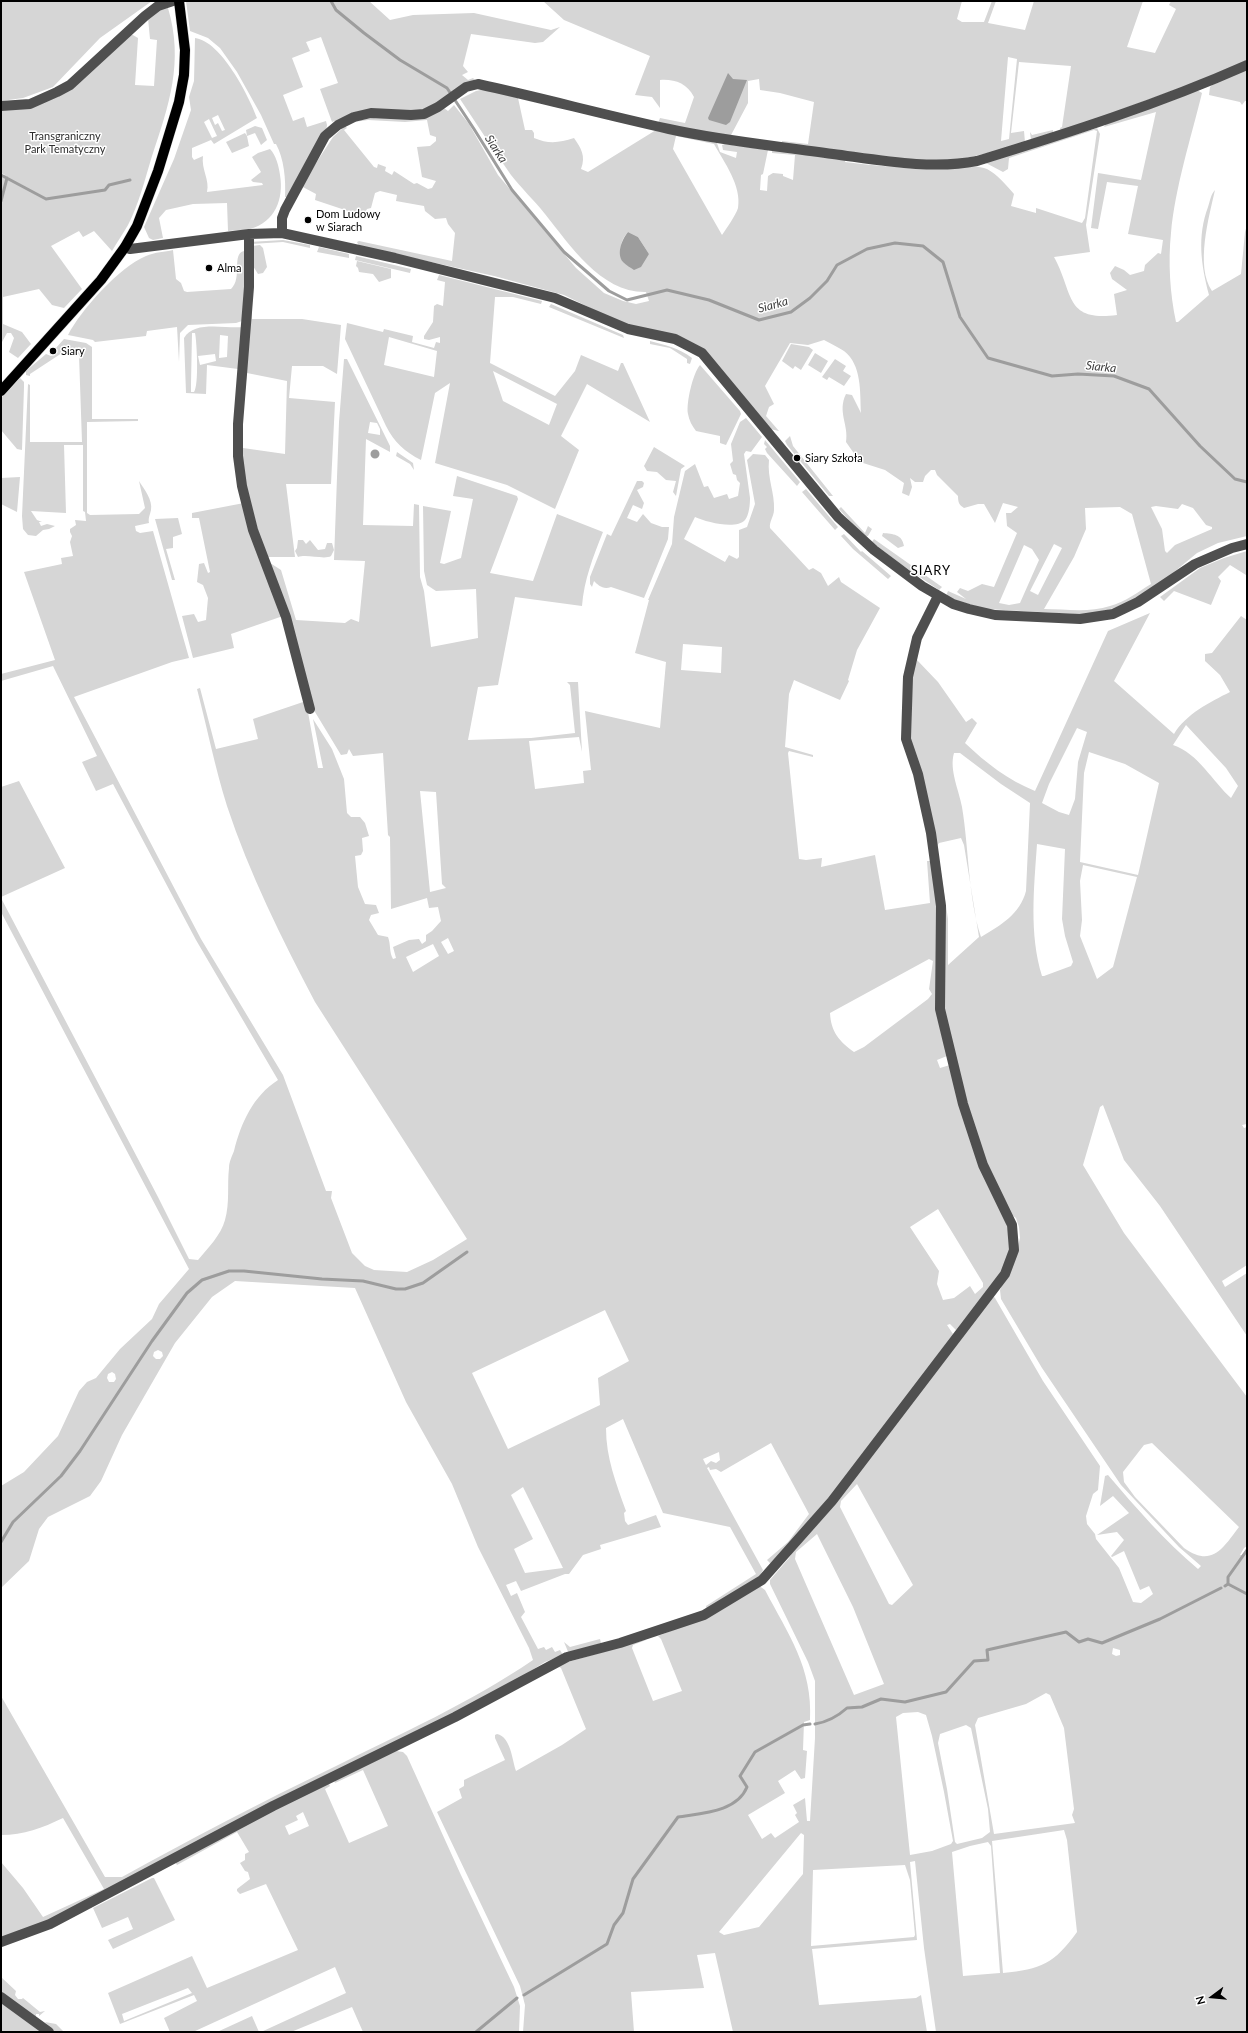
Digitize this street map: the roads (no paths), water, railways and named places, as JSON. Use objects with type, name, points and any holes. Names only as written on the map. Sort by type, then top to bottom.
[{"type":"main road","points":[[1,391],[101,280],[125,247],[149,196],[180,102],[184,75],[185,50],[179,1]]},
{"type":"street","points":[[1,106],[30,104],[57,92],[70,84],[145,16],[158,6],[173,1]]},
{"type":"street","points":[[282,233],[282,218],[285,210],[324,136],[338,125],[354,117],[371,113],[411,115],[424,114],[438,107],[466,87],[478,84],[557,104],[713,138],[859,157],[953,165],[977,161],[1101,122],[1207,83],[1247,65]]},
{"type":"street","points":[[125,247],[130,249],[249,234],[282,233],[395,258],[555,298],[628,329],[675,339],[700,352],[838,517],[874,550],[938,596],[969,609],[995,615],[1080,619],[1113,614],[1138,602],[1195,564],[1232,548],[1247,544]]},
{"type":"street","points":[[249,234],[248,287],[238,424],[238,456],[242,486],[254,530],[286,617],[310,710]]},
{"type":"street","points":[[1,1942],[50,1924],[273,1806],[455,1717],[566,1657],[620,1643],[704,1615],[762,1580],[832,1501],[1004,1274],[1014,1250],[1012,1225],[983,1165],[963,1104],[940,1009],[942,906],[931,834],[918,774],[906,739],[908,677],[917,638],[938,596]]},
{"type":"street","points":[[1,1997],[49,2032]]},
{"type":"waterway","name":"Siarka","points":[[331,1],[336,10],[364,33],[400,60],[447,88],[512,190],[564,252],[609,291],[627,300],[667,290],[709,300],[759,320],[791,312],[810,298],[827,281],[837,265],[867,249],[895,243],[923,246],[943,262],[960,317],[988,358],[1052,376],[1078,374],[1114,376],[1149,389],[1200,446],[1235,479],[1247,482]]},
{"type":"waterway","points":[[1,175],[46,199],[105,190],[109,185],[130,180]]},
{"type":"waterway","points":[[1,201],[7,178]]},
{"type":"waterway","points":[[1,1542],[13,1522],[61,1476],[80,1451],[152,1341],[187,1293],[202,1280],[229,1271],[244,1271],[322,1279],[363,1281],[396,1289],[405,1289],[423,1283],[467,1252]]},
{"type":"waterway","points":[[1228,1584],[1228,1577],[1247,1550]]},
{"type":"waterway","points":[[1225,1586],[1228,1584],[1247,1594]]},
{"type":"waterway","points":[[815,1724],[832,1719],[847,1708],[862,1707],[881,1699],[905,1702],[946,1692],[974,1661],[988,1660],[987,1650],[1066,1632],[1079,1642],[1088,1639],[1102,1643],[1160,1619],[1221,1588]]},
{"type":"waterway","points":[[524,1995],[607,1944],[614,1925],[623,1913],[633,1879],[678,1817],[718,1810],[735,1802],[747,1787],[740,1776],[755,1752],[803,1725],[810,1724]]},
{"type":"waterway","points":[[476,2032],[517,1998]]},
{"type":"place","name":"Dom Ludowy w Siarach","points":[[308,220]]},
{"type":"place","name":"Alma","points":[[209,268]]},
{"type":"place","name":"Siary","points":[[53,351]]},
{"type":"place","name":"Siary Szkoła","points":[[797,458]]},
{"type":"district","name":"SIARY","points":[[931,571]]},
{"type":"park label","name":"Transgraniczny Park Tematyczny","points":[[65,142]]}]
